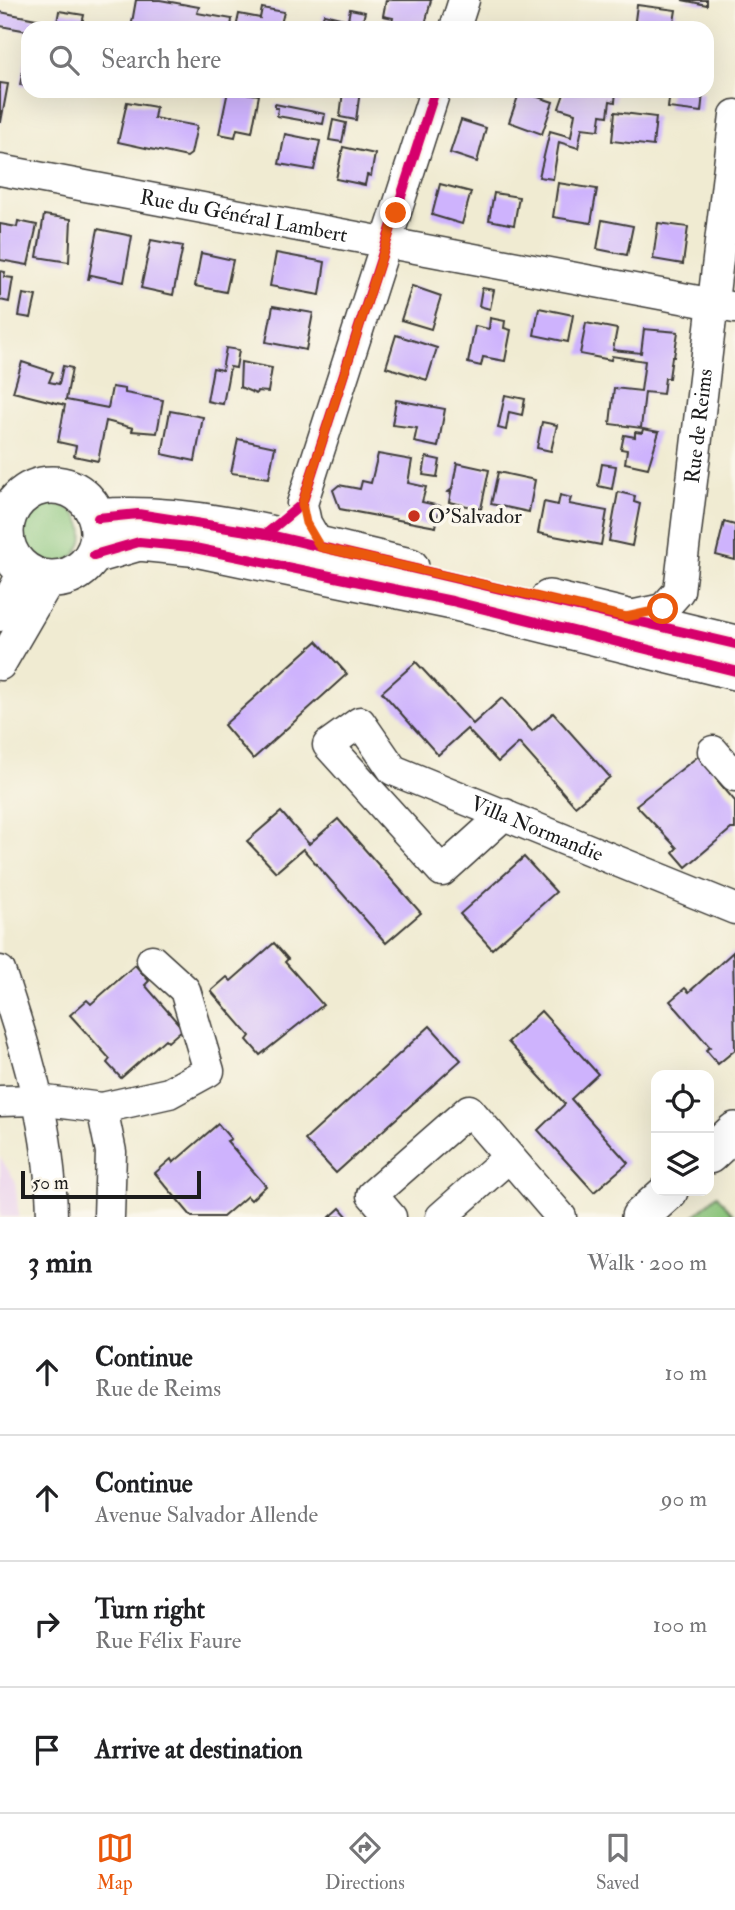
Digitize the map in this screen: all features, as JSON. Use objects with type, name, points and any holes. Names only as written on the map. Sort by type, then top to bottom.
[{"type":"main road","points":[[94,555],[100,537],[98,518],[88,501],[73,489],[54,484],[17,486],[20,497],[2,524],[6,542],[12,558],[37,575],[75,573],[94,555],[139,542],[190,547],[452,601],[735,671]]},
{"type":"main road","points":[[98,518],[138,514],[266,534],[735,644]]},
{"type":"main road","points":[[714,1150],[735,1131]]},
{"type":"main road","points":[[640,1217],[663,1196]]},
{"type":"street","points":[[457,21],[464,0]]},
{"type":"street","points":[[320,547],[306,523],[302,504],[433,98]]},
{"type":"street","name":"Rue de Reims","points":[[626,617],[663,609],[679,591],[724,306],[735,115]]},
{"type":"street","name":"Rue du Général Lambert","points":[[0,170],[724,306]]},
{"type":"street","points":[[0,616],[37,575]]},
{"type":"street","points":[[0,665],[37,575]]},
{"type":"street","name":"Villa Normandie","points":[[505,814],[442,871],[328,745],[360,722],[393,770],[505,814],[735,909]]},
{"type":"street","points":[[713,751],[735,776]]},
{"type":"street","points":[[0,1101],[38,1100],[102,1108],[169,1093],[209,1071],[185,990],[152,960]]},
{"type":"street","points":[[0,971],[38,1100],[51,1171],[52,1217]]},
{"type":"street","points":[[102,1108],[111,1152],[109,1217]]},
{"type":"street","points":[[391,1217],[372,1195],[469,1110],[561,1217]]},
{"type":"street","points":[[441,1217],[509,1157]]},
{"type":"shaded area","points":[[0,1157],[15,1181],[19,1217],[0,1217]]},
{"type":"green space","points":[[53,504],[70,509],[78,517],[83,534],[78,551],[70,559],[53,564],[36,559],[28,551],[23,534],[28,517],[36,509]]},
{"type":"green space","points":[[717,1195],[735,1217],[693,1217]]},
{"type":"building","points":[[136,0],[160,0],[199,7],[197,13],[232,19],[232,21],[132,21]]},
{"type":"building","points":[[386,0],[431,0],[426,21],[392,21],[393,18],[383,16]]},
{"type":"building","points":[[682,0],[707,0],[707,5]]},
{"type":"building","points":[[637,5],[676,10],[674,21],[635,21]]},
{"type":"building","points":[[262,8],[284,12],[282,21],[238,21],[239,14],[260,18]]},
{"type":"building","points":[[350,9],[365,12],[363,21],[322,19],[324,14],[348,20]]},
{"type":"building","points":[[59,11],[84,15],[83,21],[57,21]]},
{"type":"building","points":[[0,12],[47,21],[21,21],[21,30],[0,26]]},
{"type":"building","points":[[0,83],[8,84],[1,122],[0,122]]},
{"type":"building","points":[[227,98],[258,98],[252,132],[237,129],[235,137],[219,134]]},
{"type":"building","points":[[342,98],[359,98],[356,120],[340,117]]},
{"type":"building","points":[[518,98],[541,98],[553,102],[542,134],[509,122]]},
{"type":"building","points":[[563,98],[615,98],[615,102],[610,101],[608,116],[601,115],[599,130],[582,128],[578,148],[559,142],[553,179],[539,177],[550,131],[571,137],[575,113],[559,108]]},
{"type":"building","points":[[669,98],[702,98],[701,112],[668,108]]},
{"type":"building","points":[[127,102],[156,107],[154,118],[197,126],[191,154],[187,157],[118,142]]},
{"type":"building","points":[[275,104],[325,114],[323,124],[277,116],[278,108],[275,108]]},
{"type":"building","points":[[615,112],[656,117],[653,146],[612,141]]},
{"type":"building","points":[[333,120],[346,123],[342,142],[329,140]]},
{"type":"building","points":[[461,120],[486,128],[477,162],[450,153]]},
{"type":"building","points":[[285,134],[320,141],[314,170],[279,164]]},
{"type":"building","points":[[343,147],[375,154],[371,176],[367,175],[365,185],[336,179]]},
{"type":"building","points":[[558,183],[597,189],[591,223],[553,217]]},
{"type":"building","points":[[440,184],[471,192],[462,224],[432,215]]},
{"type":"building","points":[[494,193],[519,197],[514,225],[489,220]]},
{"type":"building","points":[[44,215],[71,219],[69,262],[37,257]]},
{"type":"building","points":[[602,220],[633,226],[627,255],[597,249]]},
{"type":"building","points":[[18,221],[37,225],[28,265],[0,260],[0,224],[17,227]]},
{"type":"building","points":[[658,223],[688,227],[683,264],[653,259]]},
{"type":"building","points":[[98,229],[132,236],[124,282],[91,275],[88,280]]},
{"type":"building","points":[[151,240],[183,246],[173,295],[141,288]]},
{"type":"building","points":[[201,253],[233,260],[226,292],[195,286]]},
{"type":"building","points":[[276,253],[325,262],[320,295],[270,286]]},
{"type":"building","points":[[0,271],[5,272],[4,277],[13,278],[9,302],[0,300]]},
{"type":"building","points":[[412,286],[441,296],[431,329],[401,320]]},
{"type":"building","points":[[482,288],[494,290],[490,309],[479,306]]},
{"type":"building","points":[[23,294],[36,296],[31,318],[19,316]]},
{"type":"building","points":[[273,306],[313,313],[306,350],[266,342]]},
{"type":"building","points":[[539,308],[573,315],[568,342],[534,335]]},
{"type":"building","points":[[490,318],[505,321],[504,328],[511,330],[505,361],[483,357],[481,366],[468,363],[475,326],[489,329]]},
{"type":"building","points":[[586,323],[617,329],[613,350],[641,353],[644,329],[678,332],[663,394],[645,392],[641,428],[610,424],[614,388],[641,391],[645,361],[612,356],[611,360],[580,354]]},
{"type":"building","points":[[396,335],[437,348],[427,380],[386,367]]},
{"type":"building","points":[[226,348],[239,350],[236,368],[230,367],[223,404],[207,401],[213,368],[222,370]]},
{"type":"building","points":[[22,362],[53,372],[49,382],[59,384],[63,366],[72,368],[66,400],[108,408],[112,387],[125,389],[125,393],[163,400],[157,433],[132,431],[133,428],[106,421],[98,461],[74,456],[76,446],[58,442],[65,405],[13,392]]},
{"type":"building","points":[[241,362],[272,368],[268,392],[257,391],[256,394],[240,387]]},
{"type":"building","points":[[505,395],[525,399],[522,415],[509,412],[506,430],[498,428]]},
{"type":"building","points":[[396,400],[445,409],[438,447],[414,442],[417,428],[392,425]]},
{"type":"building","points":[[170,411],[203,417],[195,461],[162,454]]},
{"type":"building","points":[[542,422],[557,425],[551,451],[537,448]]},
{"type":"building","points":[[643,429],[659,432],[648,468],[625,463],[627,450],[621,449],[624,435],[635,437],[635,432],[642,433]]},
{"type":"building","points":[[238,439],[275,447],[269,478],[231,473]]},
{"type":"building","points":[[378,454],[412,460],[408,483],[426,487],[422,502],[440,506],[436,527],[340,509],[333,490],[339,485],[360,489],[362,481],[371,483]]},
{"type":"building","points":[[426,457],[440,460],[437,477],[423,475]]},
{"type":"building","points":[[457,463],[489,470],[481,509],[449,502],[451,492],[448,492],[452,489]]},
{"type":"building","points":[[602,464],[616,466],[612,489],[598,486]]},
{"type":"building","points":[[498,472],[535,480],[529,512],[491,504]]},
{"type":"building","points":[[618,492],[635,496],[634,502],[640,504],[632,546],[609,541]]},
{"type":"building","points":[[560,495],[571,498],[569,504],[607,511],[601,545],[538,533],[544,502],[558,505]]},
{"type":"building","points":[[724,522],[735,525],[735,560],[716,555]]},
{"type":"building","points":[[317,641],[347,674],[253,759],[224,725]]},
{"type":"building","points":[[416,662],[473,724],[502,698],[532,731],[553,713],[610,777],[575,806],[519,743],[498,762],[467,729],[438,755],[382,692]]},
{"type":"building","points":[[701,754],[714,769],[711,773],[735,801],[735,829],[731,829],[686,867],[673,852],[677,848],[636,805]]},
{"type":"building","points":[[281,812],[309,844],[338,819],[421,913],[386,943],[303,849],[276,872],[247,841]]},
{"type":"building","points":[[524,857],[556,892],[492,949],[460,914]]},
{"type":"building","points":[[274,943],[288,959],[285,962],[323,1005],[260,1055],[247,1040],[250,1036],[211,991],[227,977],[231,981]]},
{"type":"building","points":[[733,952],[735,1050],[718,1064],[706,1050],[710,1047],[670,1001],[685,988],[689,992]]},
{"type":"building","points":[[135,965],[149,981],[145,985],[183,1029],[168,1042],[165,1039],[121,1078],[107,1063],[110,1059],[70,1015],[87,1000],[91,1004]]},
{"type":"building","points":[[541,1011],[598,1074],[571,1099],[628,1163],[594,1192],[538,1130],[565,1104],[508,1042]]},
{"type":"building","points":[[430,1026],[461,1060],[336,1173],[305,1140]]},
{"type":"building","points":[[218,1124],[231,1139],[227,1141],[266,1186],[251,1200],[247,1196],[223,1217],[192,1217],[155,1173],[171,1159],[173,1163]]},
{"type":"building","points":[[340,1208],[348,1217],[330,1217]]},
{"type":"cycle path","points":[[266,534],[302,504],[433,98]]},
{"type":"cycle path","points":[[98,518],[138,514],[266,534],[735,644]]},
{"type":"cycle path","points":[[94,555],[139,542],[190,547],[452,601],[735,671]]},
{"type":"place","name":"O’Salvador","points":[[414,516]]},
{"type":"route","points":[[396,213],[302,504],[306,523],[318,539],[320,547],[626,617],[663,609]]}]
